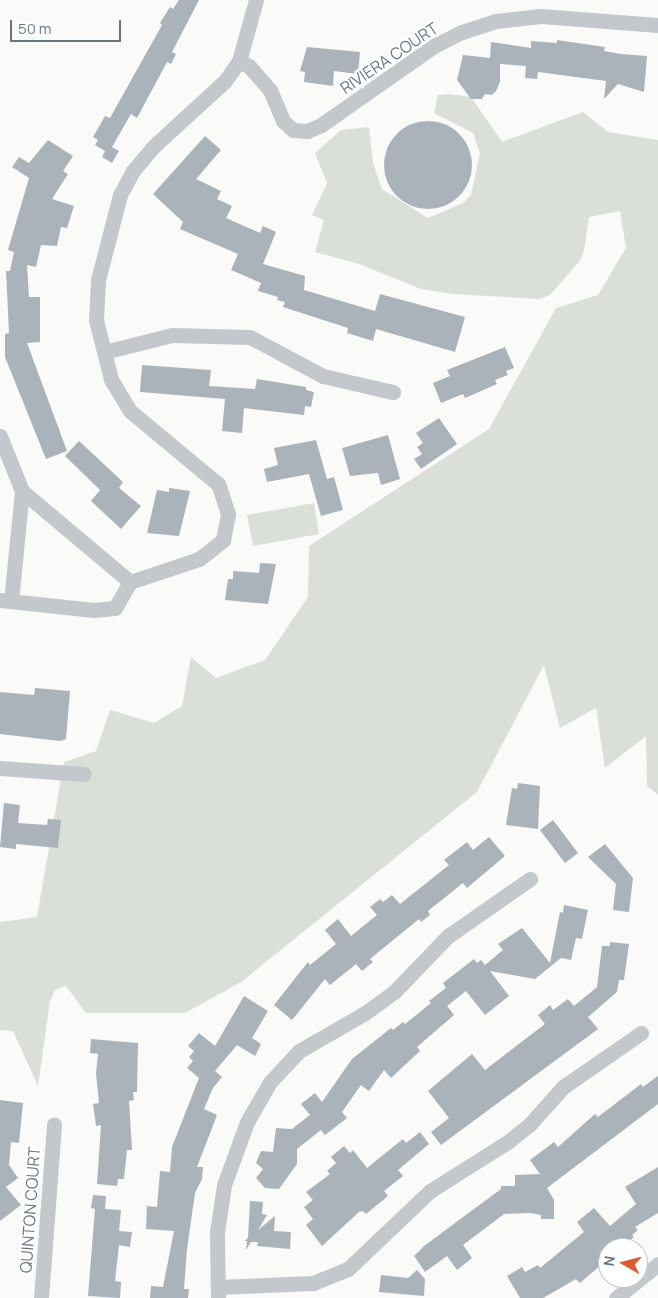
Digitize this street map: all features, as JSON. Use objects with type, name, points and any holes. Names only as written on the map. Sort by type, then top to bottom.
[{"type":"street","points":[[22,491],[6,600],[93,610],[116,608],[130,582],[198,559],[223,540],[228,514],[218,484],[130,411],[111,379],[96,320],[98,280],[120,195],[132,172],[154,146],[225,81],[239,61],[256,0]]},
{"type":"street","name":"RIVIERA COURT","points":[[239,61],[249,66],[270,90],[283,121],[293,130],[307,131],[321,125],[434,46],[462,32],[495,21],[541,16],[658,25]]},
{"type":"street","points":[[104,352],[172,335],[250,337],[323,376],[393,392]]},
{"type":"street","points":[[0,436],[22,491],[130,582]]},
{"type":"street","points":[[0,768],[84,774]]},
{"type":"street","points":[[530,879],[448,936],[395,991],[365,1014],[299,1051],[270,1082],[248,1122],[224,1186],[217,1232],[218,1293],[313,1283],[348,1269],[430,1191],[509,1141],[530,1124],[563,1087],[641,1033]]},
{"type":"street","name":"QUINTON COURT","points":[[41,1298],[54,1124]]},
{"type":"street","points":[[616,1298],[658,1264]]},
{"type":"shaded area","points":[[449,94],[471,97],[502,142],[583,112],[608,132],[658,140],[658,795],[647,786],[646,736],[605,768],[596,708],[560,728],[544,665],[477,792],[241,982],[185,1013],[86,1013],[66,986],[55,990],[50,1001],[38,1086],[13,1031],[0,1030],[0,922],[37,917],[64,762],[96,751],[110,710],[154,723],[182,706],[191,657],[216,678],[265,660],[308,597],[309,546],[489,429],[556,308],[598,295],[626,248],[620,211],[589,217],[584,251],[579,262],[550,295],[539,299],[453,294],[421,289],[359,264],[315,252],[324,220],[312,215],[327,183],[315,153],[341,130],[369,127],[373,163],[382,189],[428,218],[463,203],[471,195],[480,153],[473,133],[434,113],[438,95]]},
{"type":"shaded area","points":[[314,503],[319,534],[253,546],[247,515]]},
{"type":"building","points":[[179,0],[199,0],[172,52],[176,54],[171,64],[167,62],[137,118],[131,114],[112,147],[119,151],[112,163],[102,157],[105,151],[95,145],[98,140],[93,137],[105,116],[110,118],[162,25],[160,23],[170,7],[173,9]]},
{"type":"building","points":[[557,40],[605,47],[604,51],[647,56],[644,92],[618,84],[604,99],[606,81],[538,72],[537,79],[525,78],[526,66],[500,64],[500,82],[496,91],[492,95],[485,94],[482,99],[471,99],[457,80],[463,55],[490,58],[491,42],[531,48],[531,41],[557,43]]},
{"type":"building","points":[[307,47],[360,52],[358,74],[334,71],[333,86],[304,82],[305,72],[300,71]]},
{"type":"building","points":[[428,121],[445,124],[453,128],[465,140],[469,148],[472,165],[469,182],[465,190],[453,202],[445,206],[428,209],[411,206],[403,202],[391,190],[387,182],[384,165],[387,148],[391,140],[403,128],[411,124]]},
{"type":"building","points":[[205,136],[221,150],[196,179],[221,191],[217,199],[232,206],[226,218],[260,233],[263,226],[276,232],[263,264],[305,276],[304,290],[375,311],[380,294],[465,317],[455,352],[376,329],[373,341],[347,333],[348,328],[283,307],[285,302],[277,300],[278,297],[258,291],[261,283],[231,270],[238,254],[180,229],[183,222],[153,194]]},
{"type":"building","points":[[48,140],[73,156],[63,171],[68,174],[52,199],[74,206],[67,228],[61,227],[57,246],[41,245],[36,267],[27,265],[29,297],[40,297],[40,342],[27,343],[67,451],[46,459],[5,357],[5,334],[9,333],[6,271],[10,271],[14,252],[8,250],[29,178],[12,167],[19,157],[29,163]]},
{"type":"building","points":[[505,347],[514,368],[506,371],[508,375],[495,380],[497,384],[465,398],[463,394],[441,403],[433,383],[450,376],[447,370]]},
{"type":"building","points":[[142,365],[211,370],[209,386],[255,389],[257,379],[306,387],[306,390],[314,392],[311,407],[305,406],[304,415],[244,408],[242,433],[222,431],[225,399],[140,392]]},
{"type":"building","points":[[439,418],[457,444],[421,469],[414,459],[422,454],[417,447],[423,443],[416,433]]},
{"type":"building","points":[[388,435],[400,479],[381,485],[378,473],[350,476],[342,448]]},
{"type":"building","points":[[316,440],[327,479],[334,477],[343,510],[321,516],[309,474],[267,482],[264,469],[278,465],[274,448]]},
{"type":"building","points":[[79,441],[123,482],[119,488],[141,506],[121,529],[91,501],[100,490],[65,456]]},
{"type":"building","points":[[169,488],[190,491],[179,536],[147,533],[157,490],[169,492]]},
{"type":"building","points":[[260,563],[276,564],[268,604],[225,600],[228,579],[233,579],[233,571],[259,573]]},
{"type":"building","points":[[35,688],[70,691],[66,739],[60,741],[0,734],[0,692],[34,695]]},
{"type":"building","points":[[518,783],[540,786],[538,829],[506,825],[512,788],[517,789]]},
{"type":"building","points":[[4,803],[20,805],[18,823],[47,825],[48,819],[61,820],[58,848],[16,844],[16,849],[0,847]]},
{"type":"building","points":[[553,820],[578,853],[565,863],[540,830]]},
{"type":"building","points":[[489,837],[505,856],[467,888],[463,883],[428,911],[430,915],[421,922],[419,919],[370,959],[373,962],[362,971],[356,964],[330,985],[325,979],[292,1020],[274,1005],[308,962],[310,965],[336,944],[325,930],[338,919],[351,936],[377,915],[370,907],[380,899],[383,902],[392,895],[400,904],[449,865],[444,860],[467,842],[473,850]]},
{"type":"building","points":[[605,844],[633,878],[629,912],[613,910],[616,884],[588,857]]},
{"type":"building","points":[[564,905],[588,910],[582,939],[576,938],[571,960],[561,958],[535,979],[490,971],[509,996],[485,1015],[466,991],[447,1006],[454,1015],[417,1047],[420,1051],[391,1078],[384,1070],[369,1091],[361,1085],[342,1112],[347,1118],[325,1135],[321,1130],[297,1149],[297,1164],[279,1189],[265,1188],[256,1178],[263,1169],[256,1163],[261,1151],[273,1152],[276,1128],[292,1129],[310,1115],[301,1104],[315,1093],[322,1102],[352,1059],[391,1028],[393,1030],[403,1022],[405,1024],[431,1003],[429,1001],[446,988],[443,983],[474,959],[477,963],[481,960],[485,965],[503,950],[498,944],[522,928],[550,963],[560,912],[563,913]]},
{"type":"building","points":[[610,942],[629,944],[624,980],[619,980],[617,992],[588,1017],[598,1029],[441,1145],[431,1132],[449,1118],[428,1091],[472,1054],[485,1070],[545,1024],[538,1015],[550,1005],[553,1010],[568,999],[574,1006],[597,987],[602,946],[610,946]]},
{"type":"building","points":[[244,996],[268,1011],[252,1038],[261,1044],[255,1056],[237,1045],[215,1071],[222,1077],[213,1088],[204,1109],[217,1115],[197,1167],[203,1167],[202,1179],[195,1193],[187,1249],[184,1289],[189,1289],[188,1298],[150,1298],[151,1286],[163,1287],[174,1231],[146,1229],[147,1206],[157,1207],[160,1171],[170,1172],[172,1147],[199,1078],[187,1068],[193,1061],[189,1057],[194,1051],[188,1046],[199,1033],[215,1046]]},
{"type":"building","points":[[91,1039],[138,1043],[137,1092],[133,1092],[134,1100],[129,1101],[132,1150],[127,1150],[124,1179],[118,1179],[117,1186],[97,1184],[101,1125],[96,1126],[93,1104],[99,1103],[96,1073],[98,1054],[90,1053]]},
{"type":"building","points":[[658,1076],[658,1104],[547,1188],[554,1200],[554,1219],[541,1219],[541,1215],[530,1213],[504,1214],[463,1245],[472,1258],[457,1270],[447,1256],[425,1272],[414,1256],[424,1246],[501,1189],[501,1186],[515,1186],[515,1175],[540,1174],[530,1160],[554,1142],[558,1147],[595,1114],[598,1117],[641,1084],[643,1087]]},
{"type":"building","points":[[0,1100],[23,1103],[19,1143],[11,1142],[9,1165],[18,1178],[6,1187],[21,1205],[0,1221]]},
{"type":"building","points":[[420,1132],[429,1144],[398,1170],[403,1176],[384,1191],[388,1196],[366,1214],[363,1211],[359,1212],[322,1246],[306,1225],[313,1219],[304,1207],[313,1200],[306,1192],[330,1174],[327,1171],[336,1163],[331,1157],[344,1146],[350,1153],[353,1150],[367,1168],[403,1139],[406,1143]]},
{"type":"building","points":[[658,1167],[658,1213],[635,1227],[638,1230],[632,1235],[633,1238],[598,1238],[598,1268],[580,1283],[576,1279],[543,1298],[520,1298],[507,1276],[522,1267],[525,1272],[538,1265],[540,1268],[584,1232],[577,1222],[594,1208],[610,1226],[636,1204],[625,1187]]},
{"type":"building","points":[[93,1195],[106,1196],[105,1209],[121,1210],[119,1231],[132,1232],[130,1247],[119,1245],[115,1281],[121,1282],[120,1298],[88,1296],[95,1209],[91,1208]]},
{"type":"building","points":[[250,1201],[263,1202],[262,1214],[267,1215],[258,1230],[275,1216],[274,1231],[291,1232],[290,1249],[257,1246],[258,1242],[251,1242],[246,1250],[247,1241],[244,1241],[248,1238]]},
{"type":"building","points":[[417,1270],[425,1279],[424,1296],[379,1292],[381,1275],[408,1278]]}]
